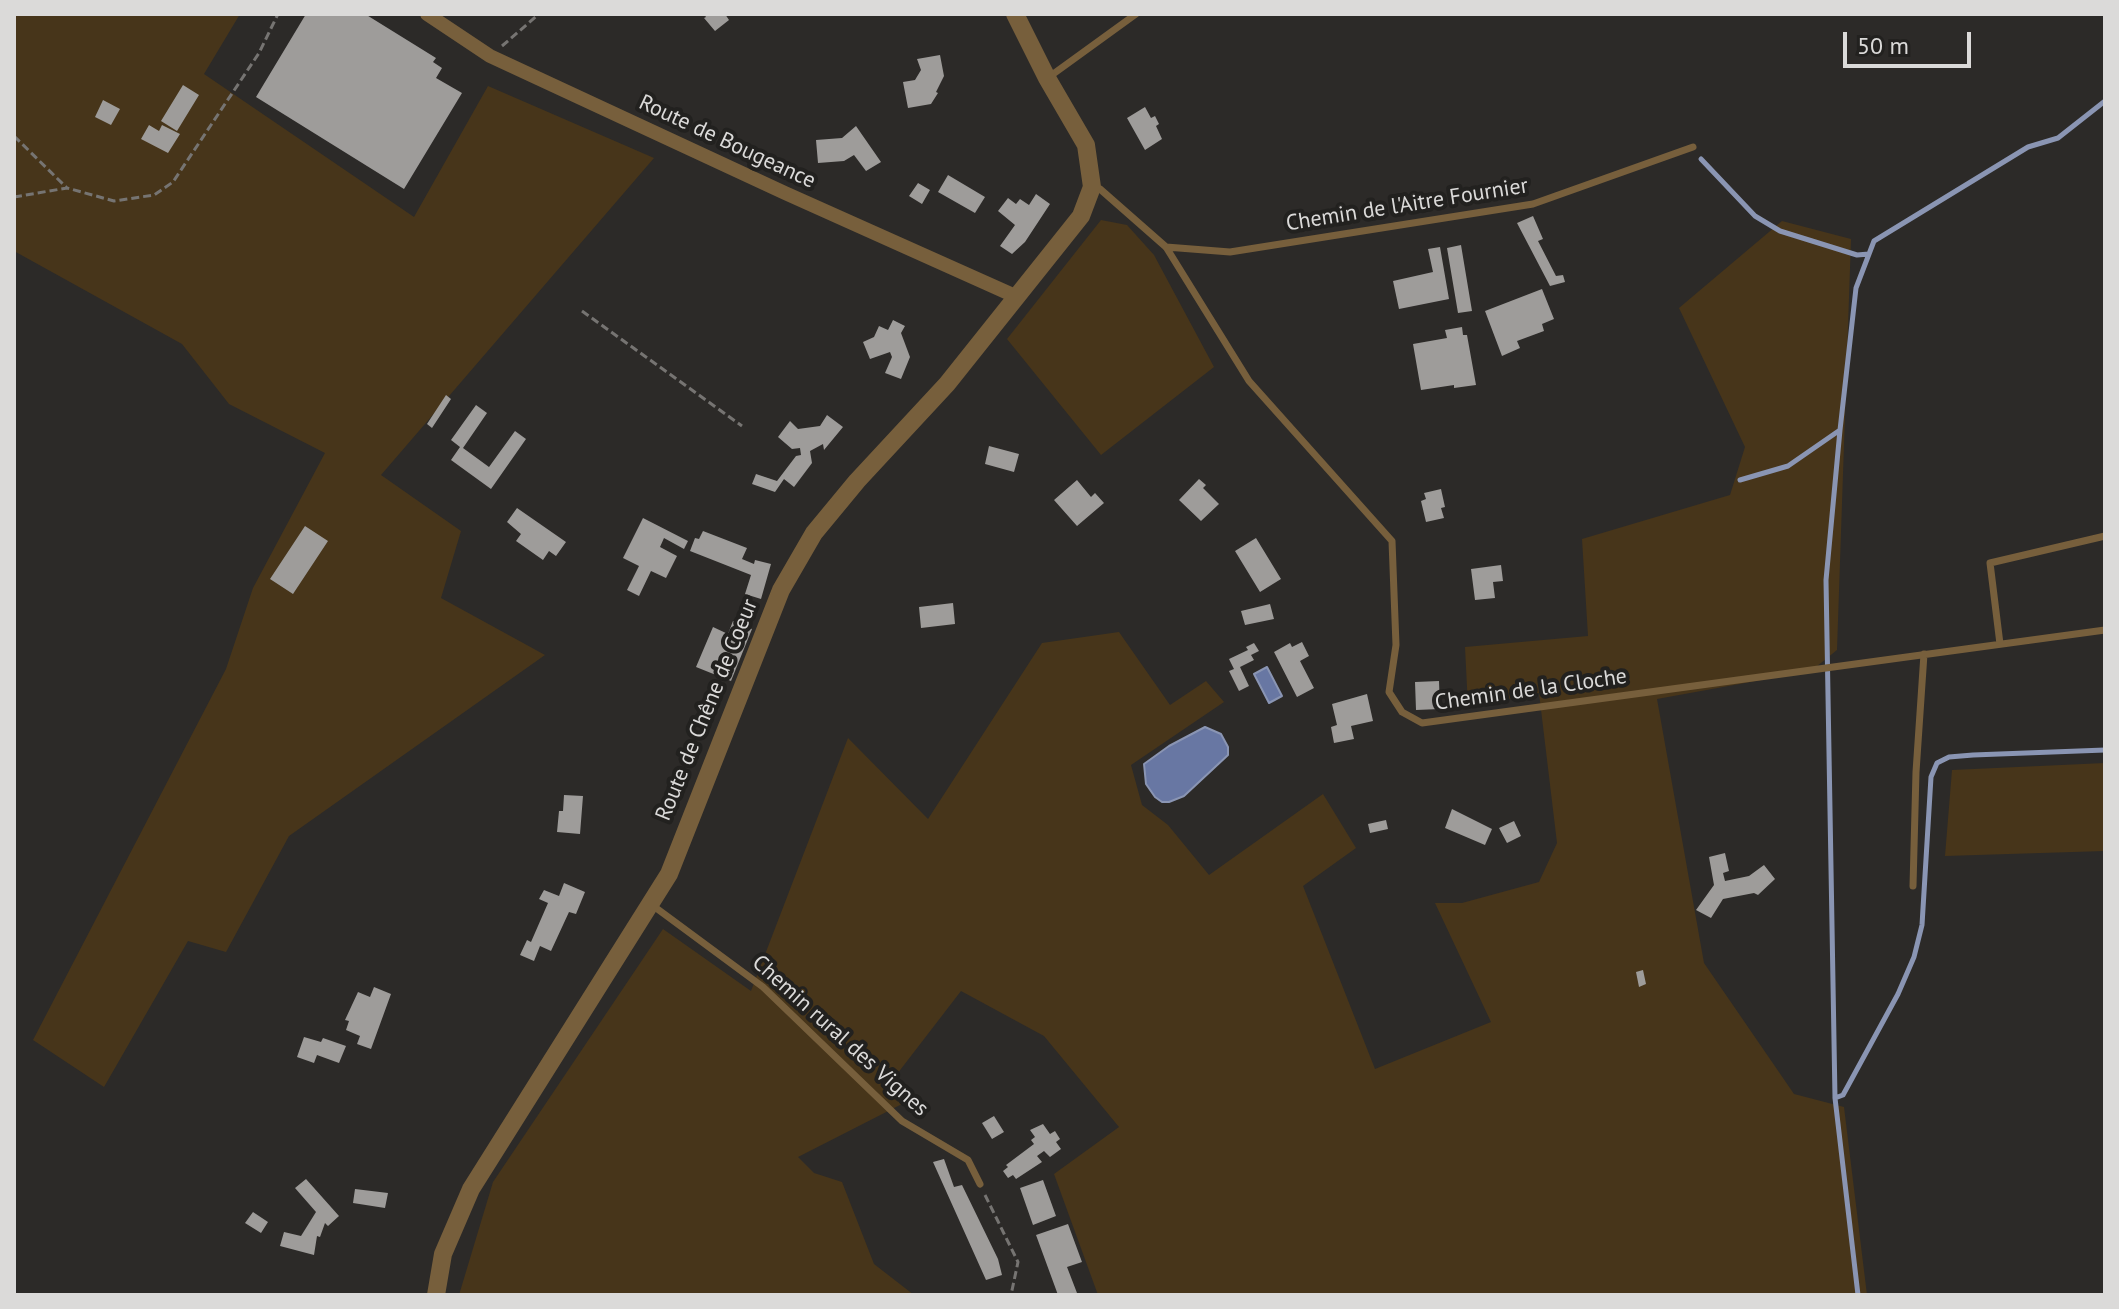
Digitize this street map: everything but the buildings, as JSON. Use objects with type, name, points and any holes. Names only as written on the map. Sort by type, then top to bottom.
[{"type":"street","name":"Route de Bougeance","points":[[427,14],[490,56],[1015,296]]},
{"type":"street","points":[[1015,14],[1086,145],[1092,187]]},
{"type":"street","name":"Route de Chêne de Coeur","points":[[436,1295],[443,1254],[471,1189],[669,874],[781,590],[814,533],[857,481],[947,384],[1081,216],[1092,187]]},
{"type":"lane","points":[[1047,78],[1136,14]]},
{"type":"lane","name":"Chemin de l'Aitre Fournier","points":[[1166,247],[1230,252],[1533,204],[1693,147]]},
{"type":"lane","name":"Chemin de la Cloche","points":[[1092,187],[1100,189],[1166,247],[1249,381],[1392,541],[1396,645],[1389,692],[1402,712],[1422,723],[1924,654]]},
{"type":"lane","points":[[2000,644],[1990,563],[2105,536]]},
{"type":"lane","points":[[1913,886],[1916,772],[1924,654],[2105,630]]},
{"type":"lane","name":"Chemin rural des Vignes","points":[[650,903],[763,987],[902,1121],[968,1160],[980,1184]]},
{"type":"path","points":[[14,197],[67,188],[114,201],[154,195],[173,182],[259,53],[278,14]]},
{"type":"path","points":[[490,56],[539,14]]},
{"type":"path","points":[[14,136],[67,188]]},
{"type":"path","points":[[582,311],[742,426]]},
{"type":"path","points":[[980,1184],[1018,1262],[1011,1295]]},
{"type":"shaded area","points":[[14,14],[240,14],[204,74],[414,217],[488,86],[654,158],[381,475],[461,531],[441,598],[545,655],[289,836],[226,952],[188,941],[104,1087],[33,1040],[226,669],[253,588],[325,453],[229,404],[182,344],[14,251]]},
{"type":"shaded area","points":[[1101,220],[1127,225],[1154,255],[1214,367],[1101,455],[1007,339]]},
{"type":"shaded area","points":[[1782,221],[1851,239],[1837,650],[1811,671],[1657,699],[1704,963],[1794,1094],[1844,1107],[1867,1295],[1098,1295],[1054,1174],[1119,1127],[1044,1036],[961,991],[884,1091],[902,1104],[798,1157],[814,1173],[842,1182],[874,1264],[914,1295],[459,1295],[493,1182],[663,929],[751,991],[848,738],[928,819],[1042,643],[1119,632],[1170,705],[1206,681],[1224,702],[1131,765],[1142,805],[1168,825],[1209,875],[1323,794],[1356,848],[1303,886],[1375,1069],[1491,1022],[1435,903],[1462,903],[1539,882],[1557,843],[1539,693],[1468,707],[1465,647],[1588,636],[1582,539],[1730,495],[1745,447],[1679,308]]},
{"type":"shaded area","points":[[2105,763],[2105,851],[1945,856],[1952,770]]},
{"type":"water","points":[[1267,667],[1282,696],[1269,703],[1254,674]]},
{"type":"water","points":[[1205,727],[1221,734],[1228,747],[1228,755],[1184,796],[1162,802],[1146,784],[1144,764],[1169,746]]},
{"type":"waterway","points":[[1740,480],[1788,466],[1840,430],[1856,288],[1874,241],[2028,147],[2058,138],[2105,101]]},
{"type":"waterway","points":[[1701,159],[1755,216],[1780,231],[1857,255],[1869,254]]},
{"type":"waterway","points":[[1840,430],[1826,580],[1835,1098],[1858,1295]]},
{"type":"waterway","points":[[1835,1098],[1843,1095],[1898,994],[1914,957],[1922,925],[1931,777],[1937,763],[1949,757],[1973,755],[2105,750]]}]
